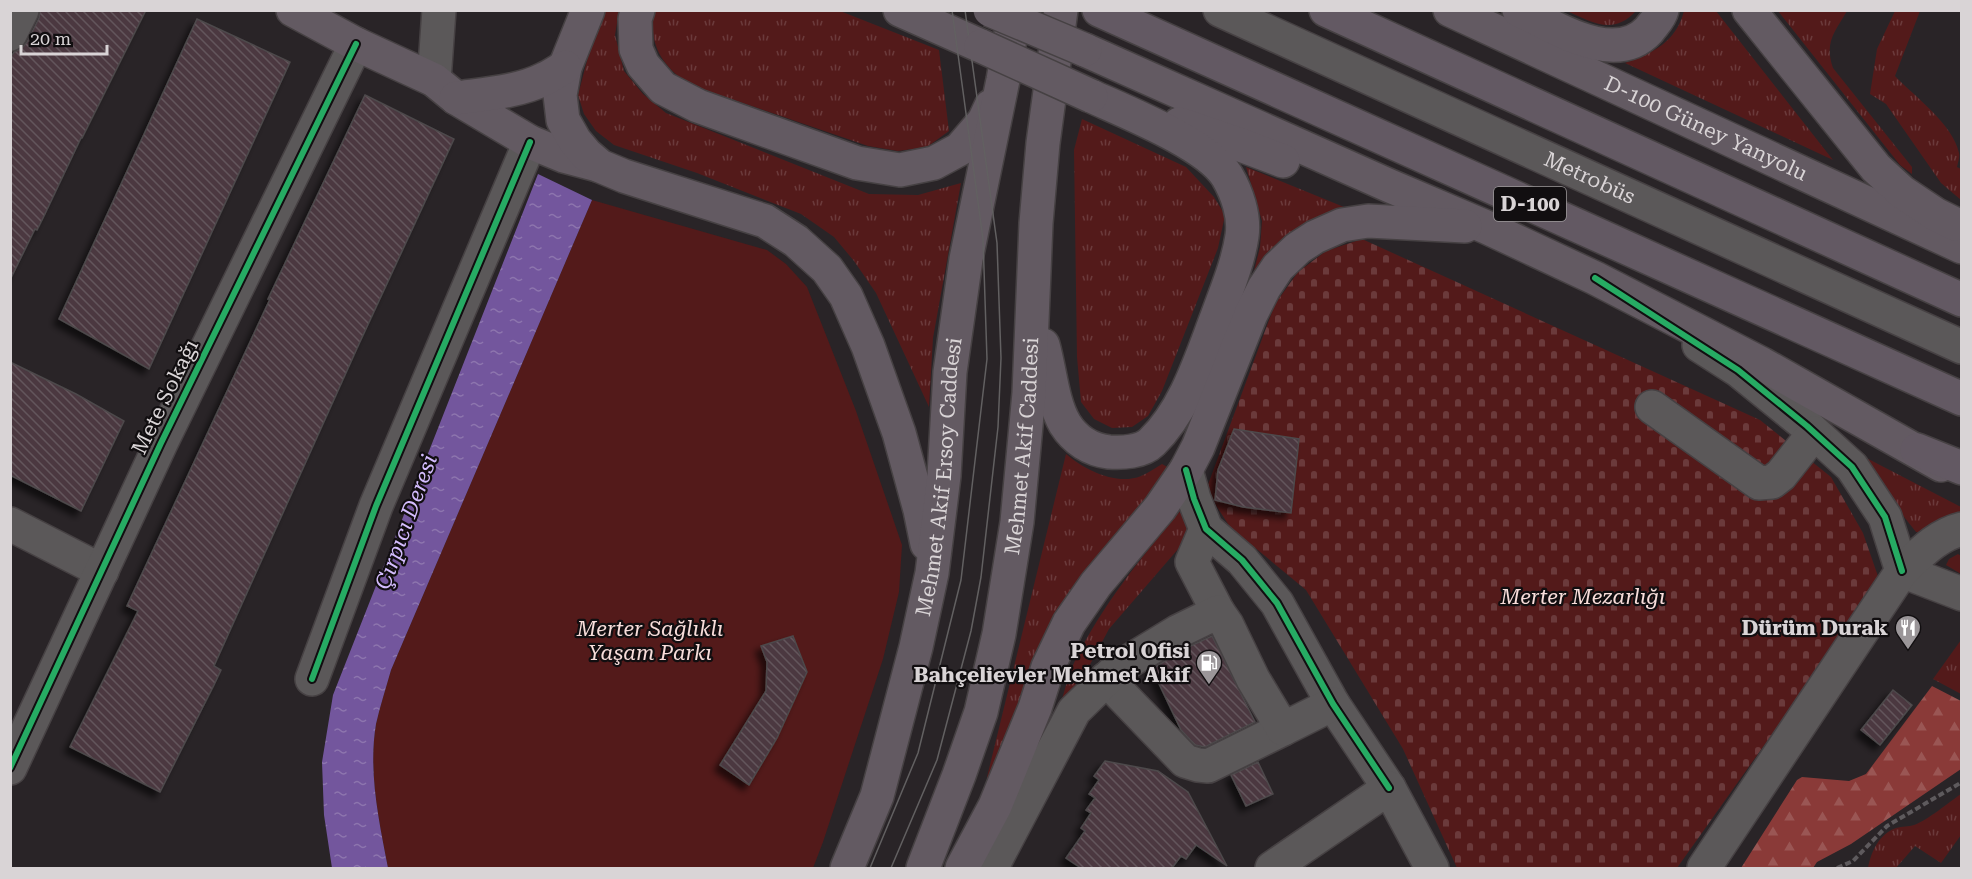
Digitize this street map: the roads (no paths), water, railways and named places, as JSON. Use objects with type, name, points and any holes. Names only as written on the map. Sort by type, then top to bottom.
[{"type":"highway","name":"D-100","points":[[1099,10],[1962,399]]},
{"type":"highway","points":[[1326,10],[1962,300]]},
{"type":"highway","points":[[1917,450],[1962,468]]},
{"type":"main road","points":[[293,10],[356,45],[445,89],[530,142],[564,156],[765,221],[796,241],[827,269],[846,296],[868,346],[899,433],[920,510],[932,573]]},
{"type":"main road","points":[[588,10],[565,67],[561,95],[563,120],[586,154],[600,166]]},
{"type":"main road","points":[[638,10],[635,19],[636,49],[643,65],[663,88],[698,106],[857,163],[900,170],[934,163],[960,149],[984,121],[1003,80],[1015,10]]},
{"type":"main road","points":[[900,10],[1166,131],[1203,152],[1226,174],[1240,203],[1243,235],[1231,280],[1198,366],[1174,415],[1150,444],[1118,453],[1096,451],[1078,439],[1065,423],[1052,388],[1032,306]]},
{"type":"main road","points":[[990,10],[1486,227],[1595,278],[1762,364],[1917,450],[1962,478]]},
{"type":"main road","name":"Mehmet Akif Caddesi","points":[[923,868],[981,712],[999,634],[1023,478],[1029,393],[1035,224],[1061,10]]},
{"type":"main road","name":"D-100 Güney Yanyolu","points":[[1450,10],[1962,247]]},
{"type":"main road","points":[[1519,10],[1587,43],[1618,46],[1642,37],[1660,17],[1662,10]]},
{"type":"main road","points":[[1749,10],[1876,168],[1902,192],[1935,214],[1962,227]]},
{"type":"main road","points":[[445,89],[499,92],[544,80],[565,67]]},
{"type":"main road","name":"Mehmet Akif Ersoy Caddesi","points":[[848,868],[877,796],[916,647],[932,573],[944,476],[950,372],[966,259],[1003,80]]},
{"type":"main road","points":[[1091,96],[1239,144],[1326,176],[1390,186]]},
{"type":"main road","points":[[962,868],[996,806],[1035,708],[1048,666],[1069,623],[1096,584],[1160,508],[1186,470],[1198,447],[1251,315],[1264,288],[1278,267],[1298,248],[1315,237],[1342,225],[1368,221],[1486,227]]},
{"type":"street","points":[[10,34],[22,10]]},
{"type":"street","points":[[439,10],[445,89]]},
{"type":"street","name":"Metrobüs","points":[[1220,10],[1962,347]]},
{"type":"street","name":"Mete Sokağı","points":[[10,768],[168,427],[356,45]]},
{"type":"street","points":[[312,679],[376,506],[530,142]]},
{"type":"street","points":[[1595,278],[1738,370],[1852,467],[1885,517],[1902,571]]},
{"type":"street","points":[[1652,406],[1759,483],[1772,482],[1780,475],[1814,433]]},
{"type":"street","points":[[1186,470],[1206,529],[1242,560],[1277,603],[1333,704],[1389,788],[1432,868]]},
{"type":"street","points":[[10,524],[102,571]]},
{"type":"street","points":[[1206,529],[1192,562],[1227,625],[1253,679],[1283,729]]},
{"type":"street","points":[[1704,868],[1902,571],[1940,537],[1962,529]]},
{"type":"street","points":[[1902,571],[1962,594]]},
{"type":"street","points":[[987,868],[994,863],[1074,711],[1118,668],[1177,632],[1218,612]]},
{"type":"street","points":[[1106,679],[1185,761],[1198,765],[1208,766],[1333,704]]},
{"type":"street","points":[[1272,868],[1389,788]]},
{"type":"water","name":"Çırpıcı Deresi","points":[[538,174],[592,200],[391,670],[376,724],[373,760],[381,832],[388,868],[332,868],[324,815],[322,762],[333,695]]},
{"type":"tram line","points":[[870,868],[918,753],[961,580],[987,359],[983,239],[952,10]]},
{"type":"tram line","points":[[891,868],[937,760],[971,631],[981,577],[998,427],[1001,358],[997,243],[965,10]]},
{"type":"place","name":"Dürüm Durak","points":[[1908,651]]},
{"type":"place","name":"Petrol Ofisi Bahçelievler Mehmet Akif","points":[[1209,686]]},
{"type":"park label","name":"Merter Mezarlığı","points":[[1583,597]]},
{"type":"park label","name":"Merter Sağlıklı Yaşam Parkı","points":[[650,641]]}]
